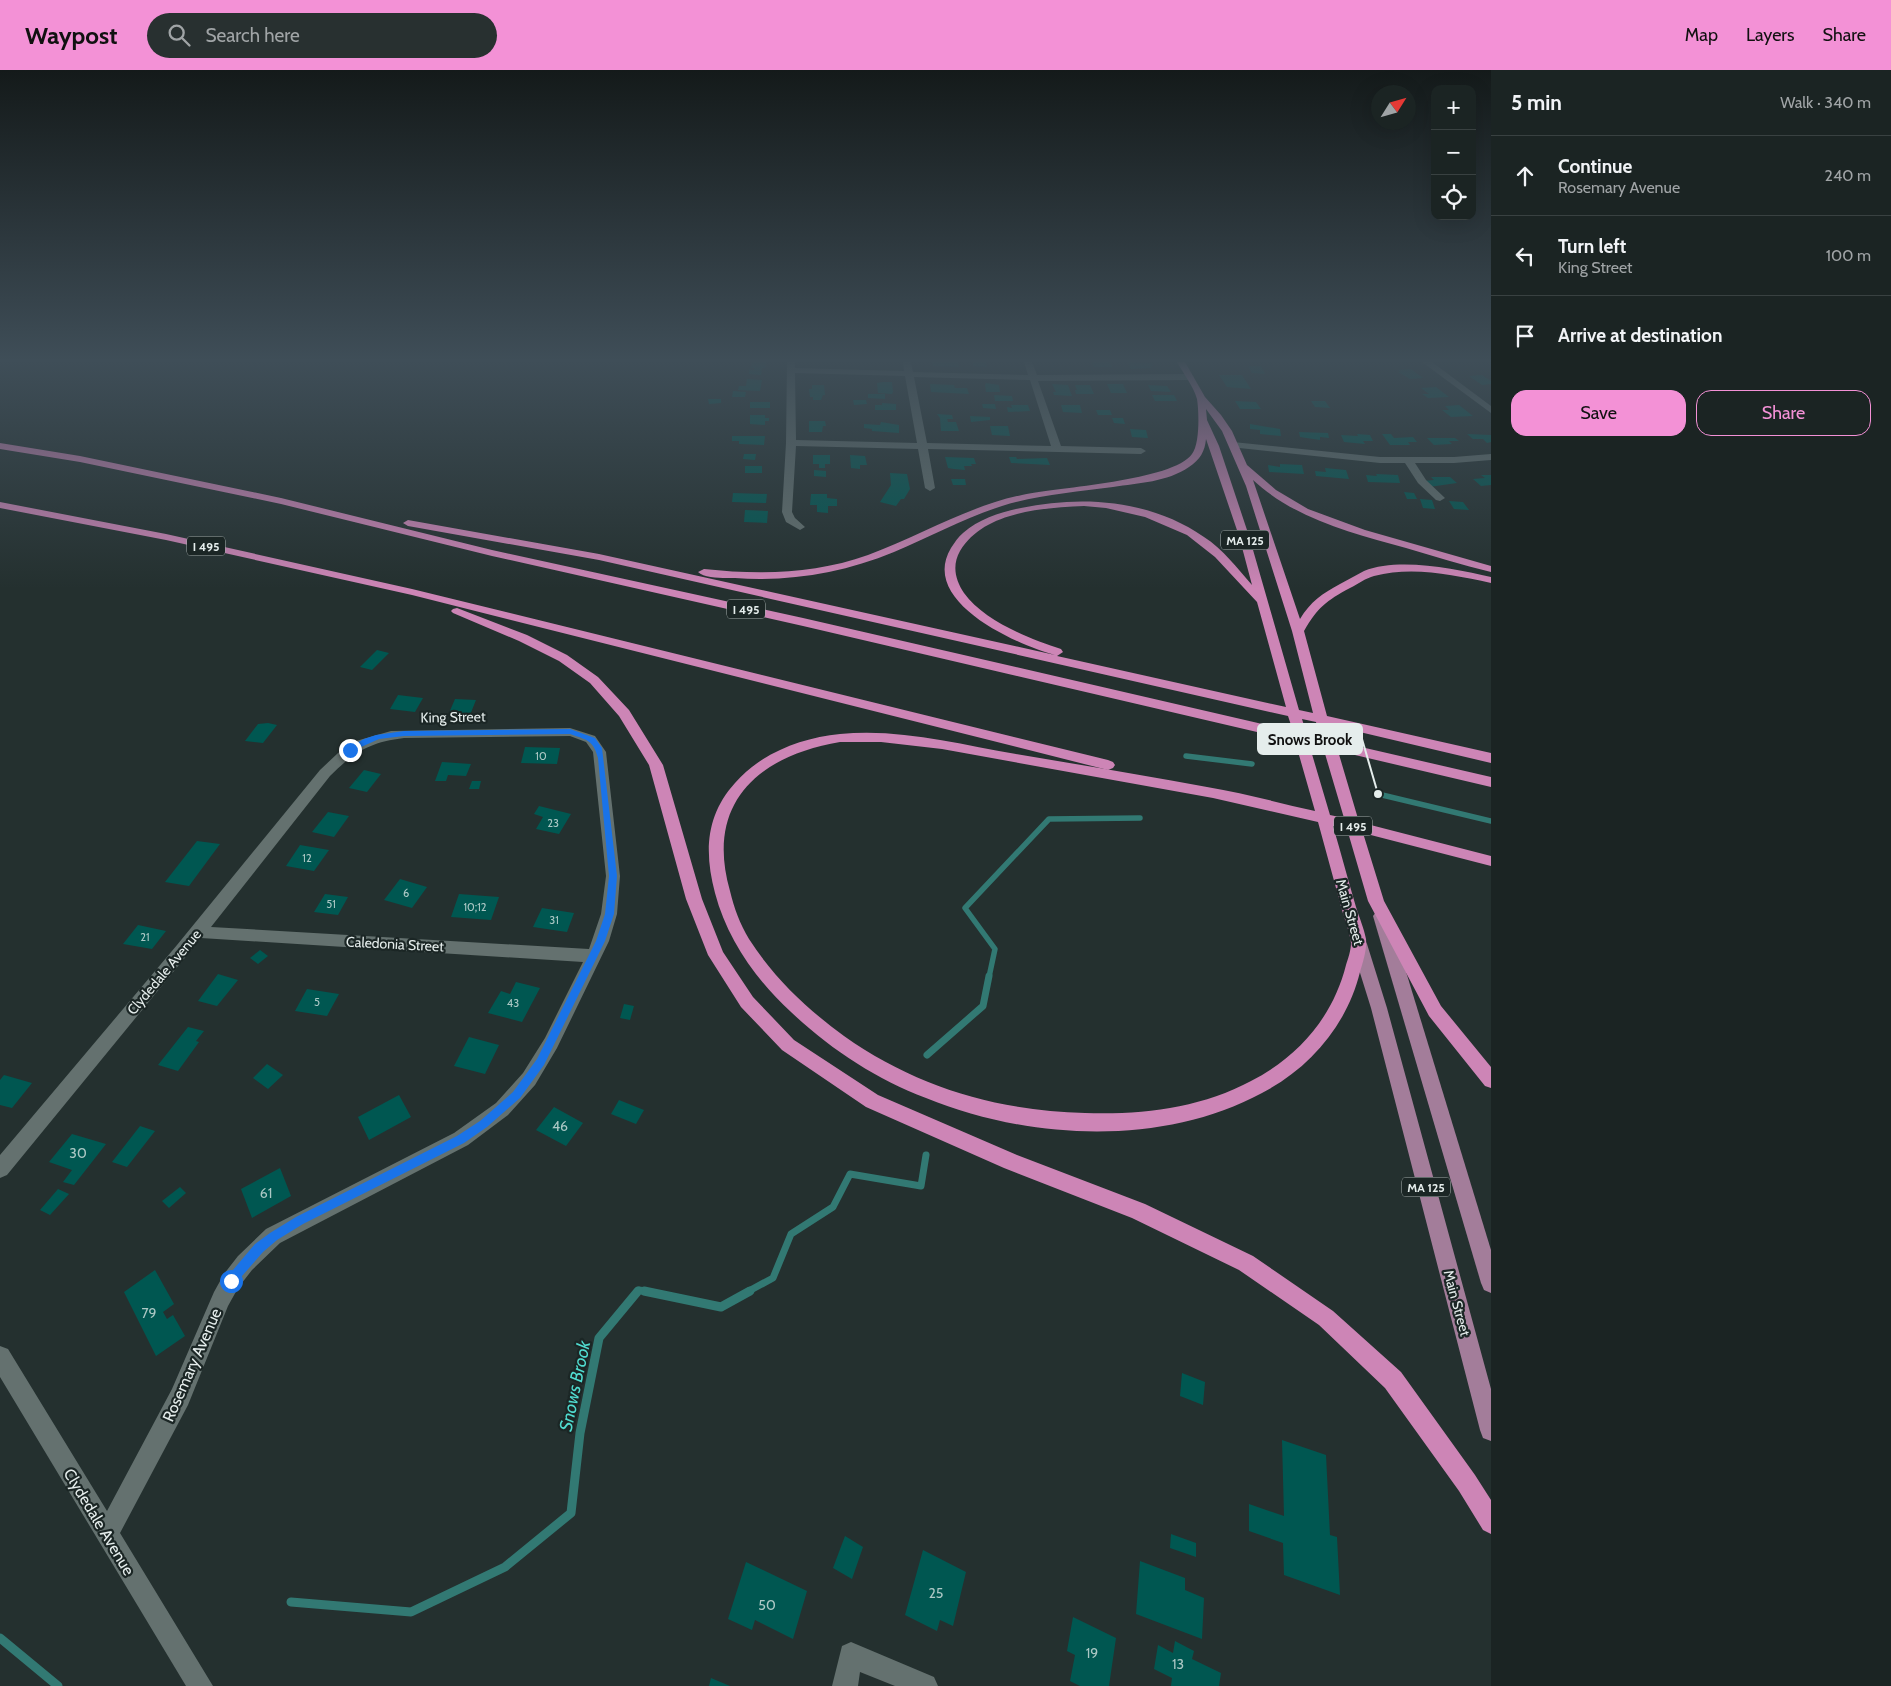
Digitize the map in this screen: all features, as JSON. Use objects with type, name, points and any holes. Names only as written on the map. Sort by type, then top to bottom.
[{"type":"highway","points":[[281,501],[599,557],[737,576],[797,575],[823,571],[873,557],[1000,504],[1039,495],[1147,479],[1173,471],[1196,456],[1201,450],[1201,437]]},
{"type":"highway","name":"Main Street","points":[[1210,437],[1230,493],[1359,944]]},
{"type":"highway","name":"Main Street","points":[[1230,437],[1251,486],[1298,631],[1313,691],[1376,901]]},
{"type":"highway","name":"I 495","points":[[0,446],[98,463],[281,501],[492,553],[794,620],[1491,782]]},
{"type":"highway","points":[[1242,464],[1272,492],[1304,511],[1361,532],[1491,569]]},
{"type":"highway","points":[[1176,686],[1051,650],[1001,630],[974,610],[957,592],[948,572],[950,556],[963,538],[983,524],[1008,514],[1045,504],[1076,502],[1114,506],[1157,517],[1192,534],[1211,547],[1261,602]]},
{"type":"highway","name":"I 495","points":[[0,505],[166,537],[412,592],[1037,746],[1214,793],[1378,831],[1491,861]]},
{"type":"highway","points":[[599,557],[1491,757]]},
{"type":"highway","points":[[1298,631],[1312,608],[1328,595],[1369,573],[1419,568],[1453,572],[1491,580]]},
{"type":"highway","points":[[412,592],[524,638],[564,658],[594,680],[624,713],[656,765],[692,890],[716,955],[747,1002],[788,1045],[872,1101],[1011,1162],[1138,1210],[1246,1263],[1326,1318],[1393,1380],[1467,1482],[1491,1522]]},
{"type":"highway","points":[[1214,793],[913,740],[861,737],[825,741],[799,747],[781,754],[754,771],[742,783],[724,807],[719,822],[715,838],[717,869],[727,908],[736,931],[750,954],[767,977],[801,1011],[826,1032],[870,1062],[904,1081],[941,1096],[1003,1112],[1033,1117],[1100,1122],[1141,1121],[1183,1115],[1251,1091],[1281,1073],[1304,1054],[1324,1033],[1342,1002],[1359,944]]},
{"type":"highway","points":[[1376,901],[1435,1012],[1491,1080]]},
{"type":"main road","name":"Main Street","points":[[1376,901],[1491,1283]]},
{"type":"main road","name":"Main Street","points":[[1359,944],[1382,1017],[1491,1430]]},
{"type":"street","points":[[791,437],[786,512],[790,520],[800,528]]},
{"type":"street","points":[[920,437],[930,488]]},
{"type":"street","points":[[1053,437],[1057,449]]},
{"type":"street","points":[[791,443],[1141,451]]},
{"type":"street","points":[[1234,445],[1380,460],[1454,460],[1491,457]]},
{"type":"street","points":[[1408,460],[1421,478],[1421,481],[1440,498]]},
{"type":"street","name":"King Street","points":[[325,773],[358,744],[390,735],[561,732],[580,734],[593,739]]},
{"type":"street","name":"Rosemary Avenue","points":[[107,1534],[180,1397],[221,1299],[231,1281],[245,1263],[273,1236],[460,1139],[502,1109],[516,1095],[541,1062],[601,941],[610,914],[613,876],[601,758],[599,748],[593,739]]},
{"type":"street","name":"Clydedale Avenue","points":[[0,1170],[198,932],[325,773]]},
{"type":"street","name":"Caledonia Street","points":[[198,932],[593,956]]},
{"type":"street","name":"Clydedale Avenue","points":[[0,1357],[200,1686]]},
{"type":"street","points":[[845,1686],[852,1655],[925,1686]]},
{"type":"building","points":[[732,437],[765,437],[764,445],[739,444],[739,441],[732,441]]},
{"type":"building","points":[[1303,437],[1320,437],[1320,440]]},
{"type":"building","points":[[1342,437],[1371,437],[1373,441],[1363,441],[1365,444],[1344,442]]},
{"type":"building","points":[[1384,437],[1413,437],[1417,442],[1408,442],[1410,445],[1390,445]]},
{"type":"building","points":[[1471,437],[1491,437],[1491,442],[1487,443],[1483,439]]},
{"type":"building","points":[[1427,438],[1455,438],[1459,441],[1449,441],[1452,444],[1434,445]]},
{"type":"building","points":[[744,454],[756,454],[755,460],[743,459]]},
{"type":"building","points":[[813,455],[830,455],[830,464],[825,464],[825,468],[819,468],[819,464],[813,464]]},
{"type":"building","points":[[850,455],[865,456],[867,465],[860,465],[860,469],[851,468]]},
{"type":"building","points":[[945,457],[974,458],[976,464],[964,466],[965,470],[948,468]]},
{"type":"building","points":[[1009,457],[1016,457],[1017,459],[1047,458],[1050,465],[1011,463]]},
{"type":"building","points":[[1280,464],[1302,465],[1304,474],[1269,472],[1268,465],[1280,467]]},
{"type":"building","points":[[745,466],[762,466],[762,473],[745,473]]},
{"type":"building","points":[[1325,468],[1346,470],[1349,479],[1316,476],[1315,471],[1326,472]]},
{"type":"building","points":[[814,470],[826,471],[826,477],[814,476]]},
{"type":"building","points":[[890,473],[907,474],[910,489],[904,499],[901,499],[896,506],[880,502],[891,485]]},
{"type":"building","points":[[1376,474],[1398,475],[1400,483],[1368,482],[1366,475],[1377,476]]},
{"type":"building","points":[[1481,475],[1491,475],[1491,485],[1481,486],[1473,479],[1485,478]]},
{"type":"building","points":[[1431,477],[1450,477],[1457,483],[1429,487],[1423,481],[1434,480]]},
{"type":"building","points":[[951,479],[965,479],[966,485],[953,485]]},
{"type":"building","points":[[1404,492],[1414,493],[1417,499],[1407,499]]},
{"type":"building","points":[[733,493],[767,494],[766,503],[732,502]]},
{"type":"building","points":[[811,494],[827,494],[827,498],[837,499],[837,506],[828,506],[828,513],[817,512],[817,505],[810,505]]},
{"type":"building","points":[[1420,499],[1432,500],[1435,509],[1423,508]]},
{"type":"building","points":[[1449,501],[1463,502],[1469,510],[1454,509]]},
{"type":"building","points":[[745,510],[768,511],[767,523],[744,522]]},
{"type":"building","points":[[377,650],[389,653],[372,670],[360,667]]},
{"type":"building","points":[[398,695],[423,698],[415,712],[390,709]]},
{"type":"building","points":[[455,699],[476,700],[470,715],[466,715],[465,718],[450,717],[452,713],[449,713]]},
{"type":"building","points":[[268,723],[277,725],[263,743],[245,741],[258,724]]},
{"type":"building","points":[[525,747],[560,748],[557,764],[521,763]]},
{"type":"building","points":[[442,762],[471,764],[466,776],[448,775],[446,781],[435,781]]},
{"type":"building","points":[[364,770],[381,774],[367,792],[349,788]]},
{"type":"building","points":[[472,781],[481,781],[479,789],[469,789]]},
{"type":"building","points":[[539,806],[571,814],[559,834],[536,829],[543,817],[534,814]]},
{"type":"building","points":[[328,812],[349,816],[334,837],[312,832]]},
{"type":"building","points":[[197,841],[220,844],[189,886],[165,882]]},
{"type":"building","points":[[300,845],[329,850],[314,871],[286,866]]},
{"type":"building","points":[[400,879],[427,887],[412,908],[384,900]]},
{"type":"building","points":[[325,894],[348,897],[338,915],[314,912]]},
{"type":"building","points":[[459,894],[499,897],[491,920],[451,917]]},
{"type":"building","points":[[542,908],[574,913],[567,932],[533,927]]},
{"type":"building","points":[[138,925],[166,931],[152,949],[123,944]]},
{"type":"building","points":[[260,950],[268,956],[258,964],[250,958]]},
{"type":"building","points":[[218,974],[238,980],[217,1006],[198,1001]]},
{"type":"building","points":[[516,982],[540,988],[522,1022],[488,1013],[501,991],[510,994]]},
{"type":"building","points":[[307,989],[339,994],[327,1016],[295,1011]]},
{"type":"building","points":[[624,1004],[634,1006],[630,1020],[620,1018]]},
{"type":"building","points":[[188,1027],[204,1031],[196,1041],[199,1042],[178,1071],[158,1065]]},
{"type":"building","points":[[469,1037],[499,1045],[485,1074],[454,1066]]},
{"type":"building","points":[[267,1064],[283,1075],[268,1089],[253,1078]]},
{"type":"building","points":[[4,1075],[32,1083],[12,1108],[0,1105],[0,1080]]},
{"type":"building","points":[[399,1095],[411,1117],[369,1140],[358,1117]]},
{"type":"building","points":[[619,1100],[644,1110],[636,1124],[611,1114]]},
{"type":"building","points":[[554,1107],[583,1123],[566,1146],[536,1130]]},
{"type":"building","points":[[140,1126],[155,1131],[127,1167],[112,1162]]},
{"type":"building","points":[[72,1134],[106,1144],[74,1185],[63,1182],[72,1170],[49,1162]]},
{"type":"building","points":[[280,1168],[291,1196],[252,1218],[241,1189]]},
{"type":"building","points":[[180,1187],[186,1193],[169,1208],[162,1201]]},
{"type":"building","points":[[58,1189],[69,1194],[50,1215],[40,1210]]},
{"type":"building","points":[[155,1270],[174,1304],[163,1312],[167,1319],[173,1315],[185,1336],[156,1356],[124,1292]]},
{"type":"building","points":[[1182,1373],[1205,1382],[1203,1405],[1180,1396]]},
{"type":"building","points":[[1282,1440],[1326,1455],[1330,1535],[1337,1537],[1340,1595],[1284,1575],[1283,1543],[1249,1531],[1249,1504],[1284,1516]]},
{"type":"building","points":[[1171,1534],[1196,1543],[1196,1557],[1170,1548]]},
{"type":"building","points":[[845,1536],[863,1547],[852,1579],[833,1568]]},
{"type":"building","points":[[923,1550],[966,1572],[953,1626],[940,1620],[937,1631],[905,1615]]},
{"type":"building","points":[[1140,1561],[1185,1578],[1185,1590],[1204,1598],[1202,1639],[1136,1614]]},
{"type":"building","points":[[746,1562],[807,1591],[793,1639],[755,1620],[752,1630],[728,1619]]},
{"type":"building","points":[[1073,1617],[1116,1638],[1109,1686],[1080,1686],[1070,1681],[1075,1655],[1067,1651]]},
{"type":"building","points":[[1175,1641],[1194,1651],[1192,1659],[1221,1673],[1219,1686],[1171,1686],[1172,1678],[1154,1669],[1158,1645],[1173,1653]]},
{"type":"building","points":[[711,1678],[730,1686],[709,1686]]},
{"type":"waterway","name":"Snows Brook","points":[[1186,756],[1252,764]]},
{"type":"waterway","name":"Snows Brook","points":[[1378,794],[1491,821]]},
{"type":"waterway","name":"Snows Brook","points":[[989,977],[995,949],[965,908],[1049,819],[1140,818]]},
{"type":"waterway","name":"Snows Brook","points":[[927,1055],[983,1006],[989,976]]},
{"type":"waterway","name":"Snows Brook","points":[[747,1292],[773,1278],[791,1234],[833,1207],[850,1174],[921,1186],[926,1155]]},
{"type":"waterway","name":"Snows Brook","points":[[291,1602],[411,1612],[505,1567],[571,1513],[580,1433],[599,1338],[638,1291]]},
{"type":"waterway","name":"Snows Brook","points":[[638,1291],[650,1292]]},
{"type":"waterway","name":"Snows Brook","points":[[644,1291],[721,1307],[750,1291]]},
{"type":"waterway","name":"Snows Brook","points":[[0,1638],[58,1686]]},
{"type":"place","name":"Snows Brook","points":[[1378,794]]},
{"type":"route","points":[[231,1281],[245,1263],[273,1236],[460,1139],[502,1109],[529,1078],[552,1043],[601,941],[610,914],[613,876],[611,855],[601,758],[599,748],[593,739],[570,732],[404,734],[367,740],[350,750]]}]
